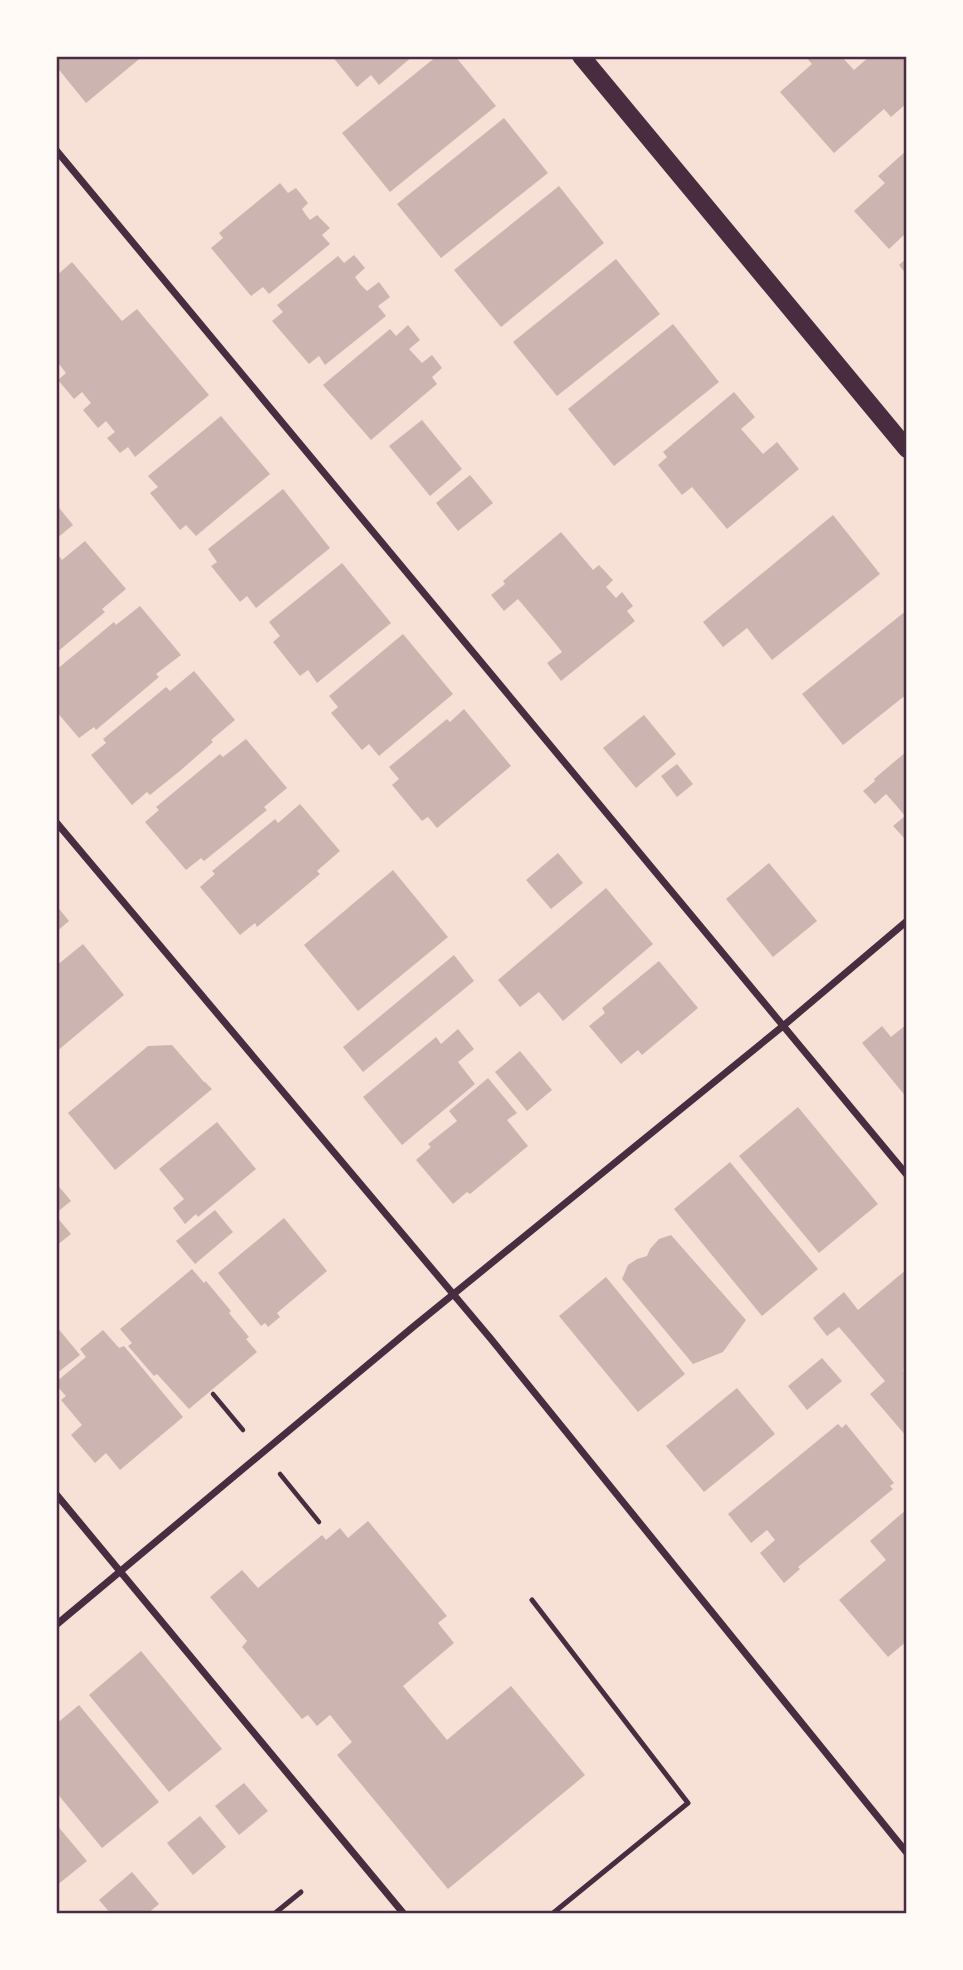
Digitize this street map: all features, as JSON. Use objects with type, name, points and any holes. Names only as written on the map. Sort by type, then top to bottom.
[{"type":"main road","points":[[581,56],[907,449]]},
{"type":"street","points":[[56,150],[907,1175]]},
{"type":"street","points":[[56,822],[508,1360],[907,1853]]},
{"type":"street","points":[[56,1625],[452,1294],[783,1026],[907,921]]},
{"type":"street","points":[[56,1494],[404,1914]]},
{"type":"lane","points":[[532,1600],[688,1803],[552,1914]]},
{"type":"lane","points":[[274,1914],[301,1892]]},
{"type":"path","points":[[213,1394],[243,1430]]},
{"type":"path","points":[[278,1472],[319,1522]]},
{"type":"building","points":[[56,56],[143,56],[86,103],[56,66]]},
{"type":"building","points":[[332,56],[413,56],[379,85],[371,75],[357,87]]},
{"type":"building","points":[[437,56],[455,56],[496,106],[390,192],[342,133]]},
{"type":"building","points":[[805,56],[841,56],[854,70],[870,56],[907,56],[907,103],[891,117],[884,109],[834,153],[780,92],[812,64]]},
{"type":"building","points":[[504,118],[548,173],[441,258],[397,204]]},
{"type":"building","points":[[907,150],[907,236],[905,234],[889,249],[854,211],[885,183],[878,176]]},
{"type":"building","points":[[280,183],[288,193],[296,188],[308,203],[302,209],[310,220],[317,215],[330,228],[322,235],[330,244],[269,294],[263,287],[251,296],[211,248],[223,238],[219,233]]},
{"type":"building","points":[[559,186],[604,243],[501,327],[454,270]]},
{"type":"building","points":[[354,255],[365,268],[355,277],[360,284],[367,291],[379,282],[390,297],[378,306],[386,316],[325,365],[319,356],[309,364],[272,321],[283,312],[277,305],[338,256],[344,263]]},
{"type":"building","points":[[907,258],[907,275],[899,265]]},
{"type":"building","points":[[616,259],[660,314],[557,396],[513,342]]},
{"type":"building","points":[[72,262],[122,321],[137,309],[209,395],[135,457],[128,447],[120,453],[107,438],[115,432],[106,421],[98,428],[83,410],[91,403],[82,392],[74,399],[58,380],[66,373],[59,364],[56,366],[56,276]]},
{"type":"building","points":[[673,324],[719,382],[614,466],[568,409]]},
{"type":"building","points":[[408,325],[420,340],[409,349],[422,363],[432,355],[442,368],[432,377],[437,384],[371,440],[323,385],[390,329],[396,336]]},
{"type":"building","points":[[734,392],[755,417],[741,429],[763,454],[777,442],[799,469],[727,529],[692,487],[682,495],[658,465],[667,457],[663,452]]},
{"type":"building","points":[[221,416],[270,474],[196,536],[186,525],[180,530],[150,493],[158,487],[148,476]]},
{"type":"building","points":[[422,420],[462,469],[430,496],[389,446]]},
{"type":"building","points":[[470,475],[493,503],[458,531],[436,503]]},
{"type":"building","points":[[283,489],[330,548],[256,608],[247,596],[240,602],[211,566],[217,562],[208,549]]},
{"type":"building","points":[[56,504],[73,525],[56,539]]},
{"type":"building","points":[[833,515],[880,574],[772,660],[747,628],[723,647],[703,622]]},
{"type":"building","points":[[561,532],[593,570],[599,565],[613,580],[606,587],[616,598],[622,592],[633,606],[627,611],[635,621],[561,681],[547,663],[562,652],[555,643],[518,599],[504,611],[491,595],[505,584],[503,581]]},
{"type":"building","points":[[85,541],[126,589],[102,609],[105,612],[56,653],[56,559],[59,556],[62,560]]},
{"type":"building","points":[[342,563],[391,623],[317,683],[308,670],[300,676],[273,642],[280,636],[269,622]]},
{"type":"building","points":[[140,606],[181,655],[156,674],[159,677],[96,730],[94,727],[79,738],[56,711],[56,670],[114,622],[116,625]]},
{"type":"building","points":[[907,610],[907,694],[843,745],[802,694]]},
{"type":"building","points":[[403,634],[453,694],[379,756],[369,744],[362,750],[331,713],[338,707],[329,696]]},
{"type":"building","points":[[194,671],[235,720],[181,770],[150,795],[147,792],[132,805],[91,755],[106,743],[103,739],[166,687],[170,691]]},
{"type":"building","points":[[464,709],[511,766],[437,828],[428,817],[422,821],[392,785],[399,779],[389,767],[447,719],[450,722]]},
{"type":"building","points":[[644,715],[676,754],[636,788],[603,748]]},
{"type":"building","points":[[246,739],[287,788],[264,807],[267,810],[204,861],[201,858],[186,870],[145,822],[159,810],[156,807],[220,754],[223,757]]},
{"type":"building","points":[[907,751],[905,839],[893,826],[905,816],[895,804],[886,794],[875,804],[863,791]]},
{"type":"building","points":[[677,764],[693,784],[677,797],[661,776]]},
{"type":"building","points":[[300,804],[340,851],[317,871],[320,874],[257,927],[255,923],[240,935],[200,887],[215,874],[212,871],[275,819],[278,823]]},
{"type":"building","points":[[558,853],[583,883],[551,909],[526,880]]},
{"type":"building","points":[[769,863],[817,921],[773,957],[726,899]]},
{"type":"building","points":[[393,870],[448,937],[358,1011],[304,945]]},
{"type":"building","points":[[606,888],[653,944],[563,1021],[539,992],[520,1007],[498,980]]},
{"type":"building","points":[[56,905],[69,921],[56,932]]},
{"type":"building","points":[[83,944],[124,995],[56,1052],[56,966]]},
{"type":"building","points":[[454,955],[474,981],[363,1072],[343,1047]]},
{"type":"building","points":[[659,961],[698,1008],[642,1055],[638,1050],[621,1064],[589,1026],[605,1013],[602,1008]]},
{"type":"building","points":[[907,1024],[907,1098],[862,1043],[882,1026],[891,1037]]},
{"type":"building","points":[[458,1029],[474,1049],[458,1062],[475,1084],[402,1145],[363,1097],[436,1037],[441,1044]]},
{"type":"building","points":[[172,1045],[212,1089],[115,1170],[68,1113],[148,1046]]},
{"type":"building","points":[[520,1051],[552,1090],[527,1111],[495,1072]]},
{"type":"building","points":[[488,1078],[517,1113],[507,1120],[528,1146],[470,1194],[467,1192],[453,1204],[416,1160],[431,1147],[428,1144],[457,1121],[449,1111]]},
{"type":"building","points":[[798,1107],[878,1204],[819,1253],[739,1156]]},
{"type":"building","points":[[217,1122],[256,1169],[198,1217],[196,1214],[185,1224],[173,1208],[184,1199],[159,1169]]},
{"type":"building","points":[[730,1162],[818,1269],[762,1316],[674,1209]]},
{"type":"building","points":[[56,1183],[71,1201],[56,1213]]},
{"type":"building","points":[[215,1210],[233,1232],[195,1264],[176,1241]]},
{"type":"building","points":[[56,1216],[71,1234],[56,1246]]},
{"type":"building","points":[[284,1218],[327,1271],[277,1313],[280,1317],[268,1327],[265,1323],[261,1326],[218,1273]]},
{"type":"building","points":[[671,1235],[746,1320],[723,1352],[693,1364],[622,1279],[628,1265],[647,1256],[659,1239]]},
{"type":"building","points":[[192,1269],[231,1311],[229,1313],[249,1337],[246,1339],[257,1352],[189,1409],[157,1374],[154,1376],[128,1346],[132,1343],[120,1329]]},
{"type":"building","points":[[907,1269],[907,1367],[903,1370],[907,1374],[907,1437],[870,1394],[885,1381],[839,1327],[827,1336],[813,1318],[844,1292],[858,1310]]},
{"type":"building","points":[[606,1277],[685,1374],[638,1412],[559,1316]]},
{"type":"building","points":[[56,1326],[80,1355],[56,1374]]},
{"type":"building","points":[[103,1330],[119,1348],[124,1346],[183,1417],[120,1470],[106,1453],[95,1463],[71,1435],[82,1425],[61,1400],[66,1396],[56,1385],[56,1382],[86,1357],[80,1349]]},
{"type":"building","points":[[822,1358],[842,1381],[807,1410],[788,1386]]},
{"type":"building","points":[[737,1388],[775,1434],[704,1492],[666,1446]]},
{"type":"building","points":[[838,1424],[842,1428],[846,1424],[894,1483],[890,1486],[893,1489],[798,1567],[800,1569],[784,1583],[760,1553],[775,1540],[767,1530],[751,1543],[728,1514]]},
{"type":"building","points":[[907,1509],[907,1641],[888,1657],[839,1600],[886,1560],[870,1541]]},
{"type":"building","points":[[368,1521],[447,1616],[438,1623],[454,1643],[403,1686],[447,1740],[511,1686],[585,1775],[448,1889],[337,1755],[352,1742],[330,1715],[317,1726],[308,1715],[302,1719],[242,1647],[247,1641],[210,1597],[242,1570],[258,1588],[322,1535],[326,1540],[340,1528],[348,1538]]},
{"type":"building","points":[[141,1651],[222,1749],[169,1792],[89,1695]]},
{"type":"building","points":[[79,1705],[159,1802],[102,1848],[56,1792],[56,1724]]},
{"type":"building","points":[[244,1783],[268,1811],[239,1835],[215,1806]]},
{"type":"building","points":[[200,1816],[226,1847],[193,1875],[167,1843]]},
{"type":"building","points":[[56,1824],[87,1861],[56,1886]]},
{"type":"building","points":[[132,1872],[159,1904],[147,1914],[111,1914],[99,1900]]}]
